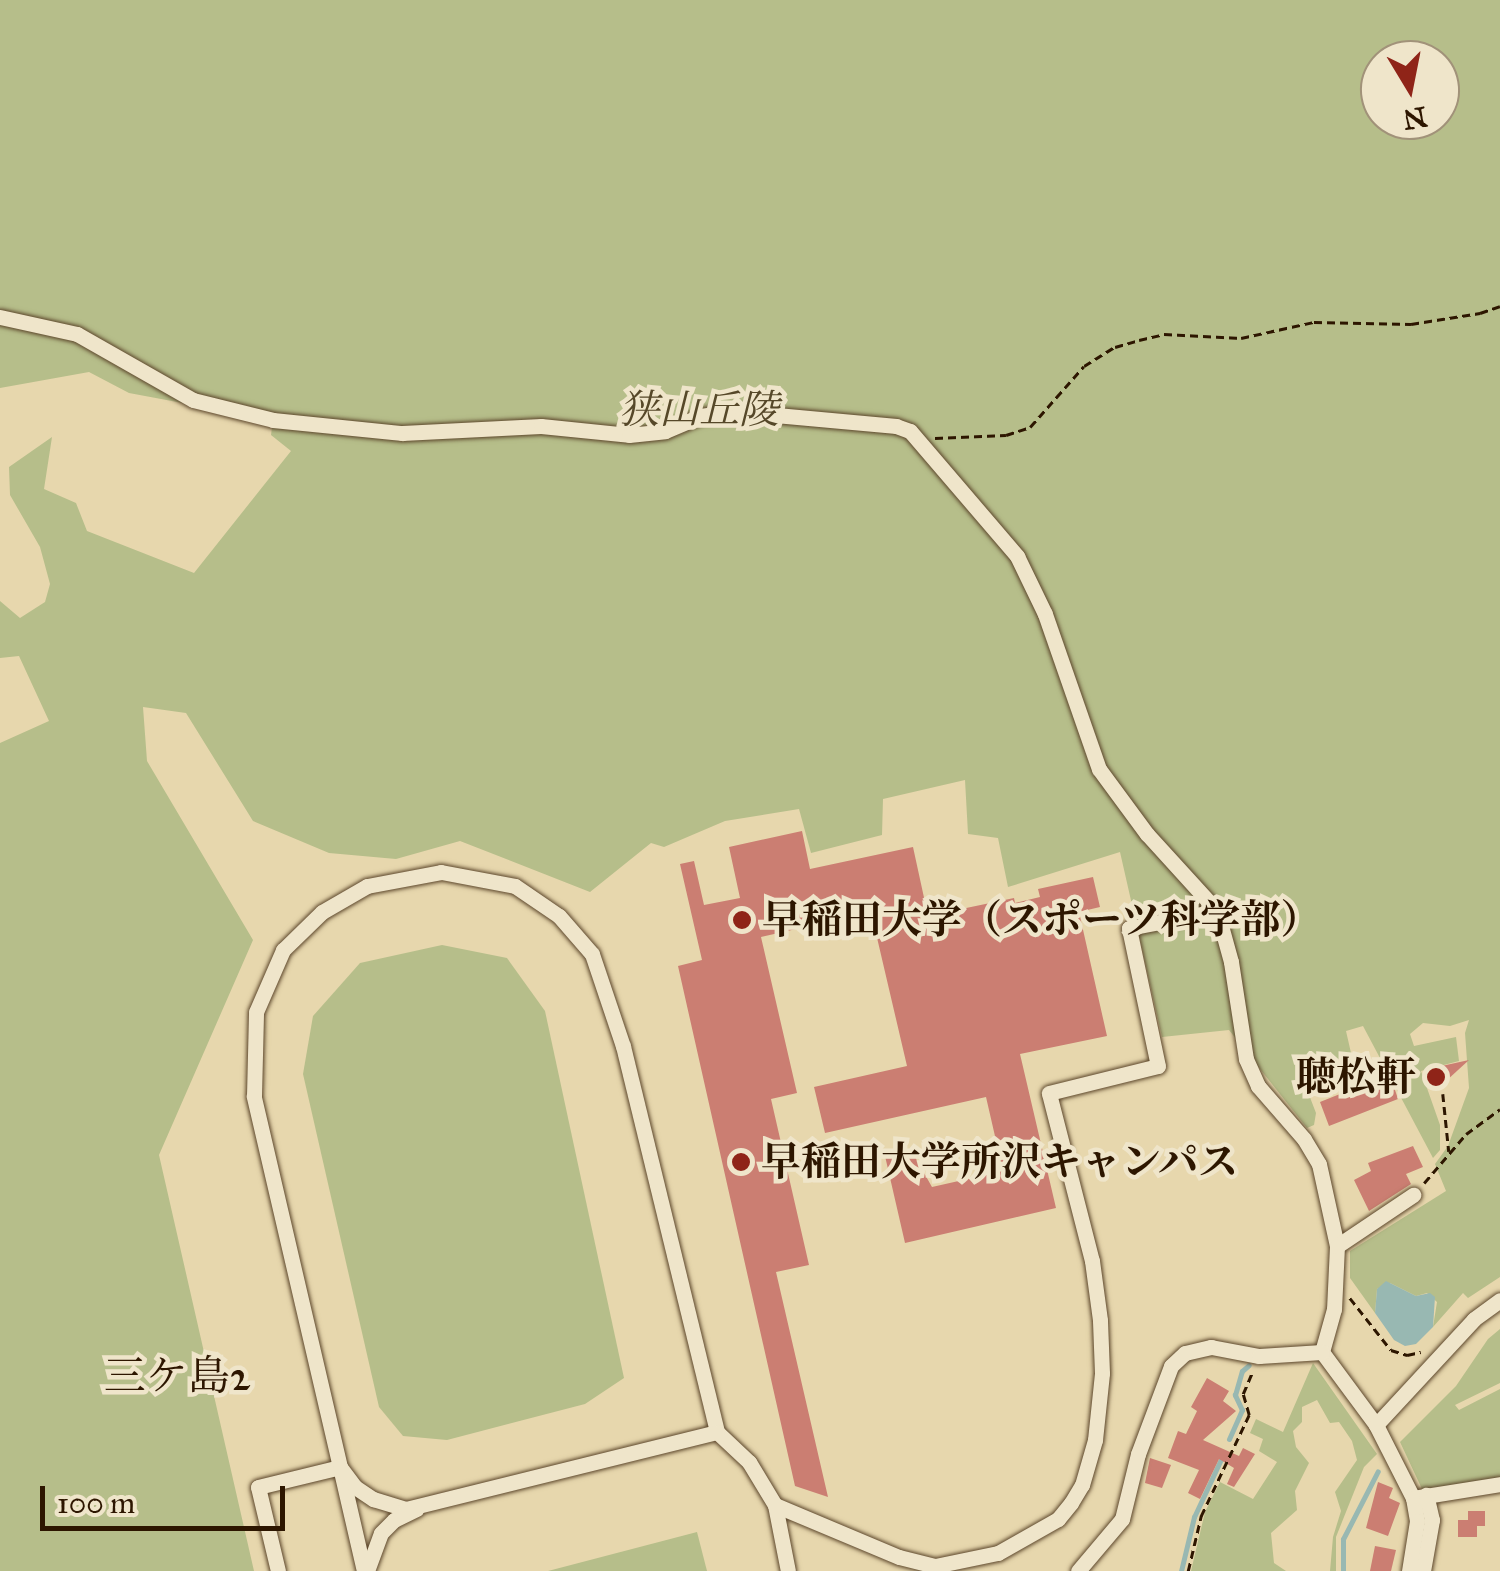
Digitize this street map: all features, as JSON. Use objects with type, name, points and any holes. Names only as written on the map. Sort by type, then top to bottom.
[{"type":"street","points":[[0,318],[77,334],[193,400],[273,420],[402,433],[542,426],[629,435],[664,431],[701,416],[732,411],[896,426],[910,432],[1017,556],[1045,614],[1084,737],[1108,783],[1217,911],[1231,962],[1246,1059],[1258,1086],[1304,1139],[1318,1164],[1337,1246],[1337,1281],[1322,1352],[1376,1426],[1432,1520],[1423,1571]]},
{"type":"street","points":[[365,1571],[254,1096],[256,1012],[283,950],[322,912],[367,886],[441,872],[485,877],[542,902],[577,934],[597,964],[623,1046],[718,1432],[748,1462],[776,1505],[788,1571]]},
{"type":"street","points":[[776,1505],[899,1557],[935,1566],[998,1553],[1058,1519],[1071,1503],[1082,1485],[1095,1440],[1102,1373],[1100,1320],[1092,1261],[1049,1093],[1158,1066],[1129,928],[1217,911]]},
{"type":"street","points":[[1337,1246],[1413,1195]]},
{"type":"street","points":[[1376,1426],[1474,1318],[1500,1300]]},
{"type":"street","points":[[1078,1571],[1122,1519],[1138,1454],[1170,1366],[1200,1347],[1259,1356],[1322,1352]]},
{"type":"street","points":[[340,1467],[355,1487],[373,1499],[406,1509],[718,1432]]},
{"type":"street","points":[[278,1571],[258,1487],[340,1467]]},
{"type":"street","points":[[1419,1497],[1500,1484]]},
{"type":"street","points":[[1410,1571],[1419,1497]]},
{"type":"street","points":[[365,1571],[382,1534],[394,1520],[420,1507]]},
{"type":"path","points":[[919,442],[938,437],[1006,435],[1030,427],[1084,366],[1114,347],[1164,334],[1242,338],[1314,322],[1411,324],[1480,314],[1500,306]]},
{"type":"path","points":[[1443,1094],[1450,1154]]},
{"type":"path","points":[[1413,1195],[1466,1134],[1500,1109]]},
{"type":"path","points":[[1337,1281],[1391,1350],[1408,1355],[1422,1351]]},
{"type":"path","points":[[1188,1571],[1201,1516],[1249,1415],[1243,1394],[1259,1356]]},
{"type":"green space","name":"狭山丘陵","points":[[0,0],[1500,0],[1500,1277],[1468,1298],[1463,1293],[1433,1327],[1437,1302],[1427,1293],[1416,1296],[1390,1283],[1377,1289],[1375,1313],[1350,1278],[1350,1251],[1446,1191],[1435,1164],[1448,1146],[1469,1088],[1465,1033],[1469,1020],[1450,1026],[1423,1023],[1410,1034],[1414,1046],[1456,1037],[1459,1061],[1421,1071],[1440,1125],[1440,1150],[1433,1158],[1363,1026],[1346,1031],[1354,1066],[1313,1075],[1306,1087],[1316,1113],[1314,1125],[1307,1128],[1229,1030],[1162,1037],[1120,852],[1008,887],[998,838],[968,834],[965,780],[883,799],[882,835],[811,853],[799,809],[725,821],[664,847],[651,843],[590,892],[460,841],[396,859],[329,853],[253,821],[186,713],[143,707],[147,761],[253,940],[159,1155],[254,1571],[0,1571],[0,743],[49,721],[19,656],[0,658],[0,601],[20,618],[45,602],[50,584],[40,547],[10,495],[9,467],[52,437],[44,489],[76,503],[87,531],[194,573],[291,451],[271,435],[273,420],[129,393],[89,372],[0,388]]},
{"type":"green space","points":[[442,945],[507,958],[545,1011],[624,1378],[585,1404],[447,1440],[403,1436],[379,1407],[303,1074],[313,1016],[360,963]]},
{"type":"green space","points":[[1500,1329],[1500,1383],[1455,1405],[1459,1410],[1500,1389],[1500,1479],[1422,1489],[1400,1442],[1456,1386],[1488,1339]]},
{"type":"green space","points":[[1313,1363],[1377,1454],[1364,1467],[1336,1537],[1336,1571],[1330,1571],[1333,1537],[1341,1511],[1335,1492],[1357,1460],[1352,1441],[1339,1422],[1330,1423],[1317,1400],[1302,1407],[1302,1422],[1293,1431],[1296,1447],[1309,1463],[1295,1491],[1297,1510],[1271,1533],[1274,1563],[1286,1571],[1191,1571],[1205,1512],[1220,1482],[1253,1499],[1277,1462],[1259,1451],[1263,1439],[1250,1433],[1256,1419],[1283,1432]]},
{"type":"green space","points":[[697,1532],[707,1571],[548,1571]]},
{"type":"water","points":[[1386,1281],[1416,1296],[1430,1293],[1435,1297],[1433,1327],[1416,1344],[1405,1346],[1394,1340],[1375,1313],[1377,1289]]},
{"type":"building","points":[[802,831],[810,869],[913,847],[928,916],[1014,898],[1015,903],[1040,897],[1038,889],[1093,877],[1100,907],[1079,912],[1107,1036],[1020,1054],[1056,1208],[905,1243],[885,1156],[911,1150],[932,1187],[1003,1171],[986,1097],[825,1133],[814,1087],[907,1066],[871,912],[761,937],[797,1093],[771,1099],[809,1265],[776,1272],[828,1497],[795,1486],[678,966],[702,960],[680,864],[694,861],[704,905],[740,898],[729,847]]},
{"type":"building","points":[[1469,1060],[1446,1081],[1431,1085],[1428,1069]]},
{"type":"building","points":[[1357,1073],[1362,1089],[1391,1078],[1398,1099],[1329,1126],[1320,1102],[1350,1090],[1345,1077]]},
{"type":"building","points":[[1413,1146],[1423,1167],[1406,1174],[1411,1184],[1369,1211],[1354,1180],[1371,1171],[1368,1163]]},
{"type":"building","points":[[1207,1378],[1229,1391],[1223,1401],[1236,1411],[1203,1440],[1239,1456],[1243,1448],[1255,1454],[1234,1487],[1227,1484],[1234,1468],[1219,1459],[1200,1499],[1188,1493],[1199,1470],[1168,1458],[1178,1431],[1186,1434],[1197,1411],[1191,1407]]},
{"type":"building","points":[[1150,1458],[1171,1465],[1162,1488],[1145,1483]]},
{"type":"building","points":[[1378,1482],[1393,1488],[1389,1498],[1400,1503],[1388,1536],[1366,1528]]},
{"type":"building","points":[[1468,1511],[1485,1511],[1485,1526],[1477,1526],[1477,1537],[1458,1537],[1458,1520],[1468,1520]]},
{"type":"building","points":[[1375,1546],[1396,1550],[1391,1571],[1370,1571]]},
{"type":"waterway","points":[[1229,1439],[1242,1410],[1235,1395],[1242,1371],[1249,1365]]},
{"type":"waterway","points":[[1181,1571],[1194,1517],[1222,1457]]},
{"type":"waterway","points":[[1343,1571],[1343,1539],[1378,1471]]},
{"type":"place","name":"早稲田大学（スポーツ科学部）","points":[[742,920]]},
{"type":"place","name":"聴松軒","points":[[1436,1077]]},
{"type":"place","name":"早稲田大学所沢キャンパス","points":[[741,1162]]},
{"type":"district","name":"三ケ島2","points":[[177,1376]]}]
